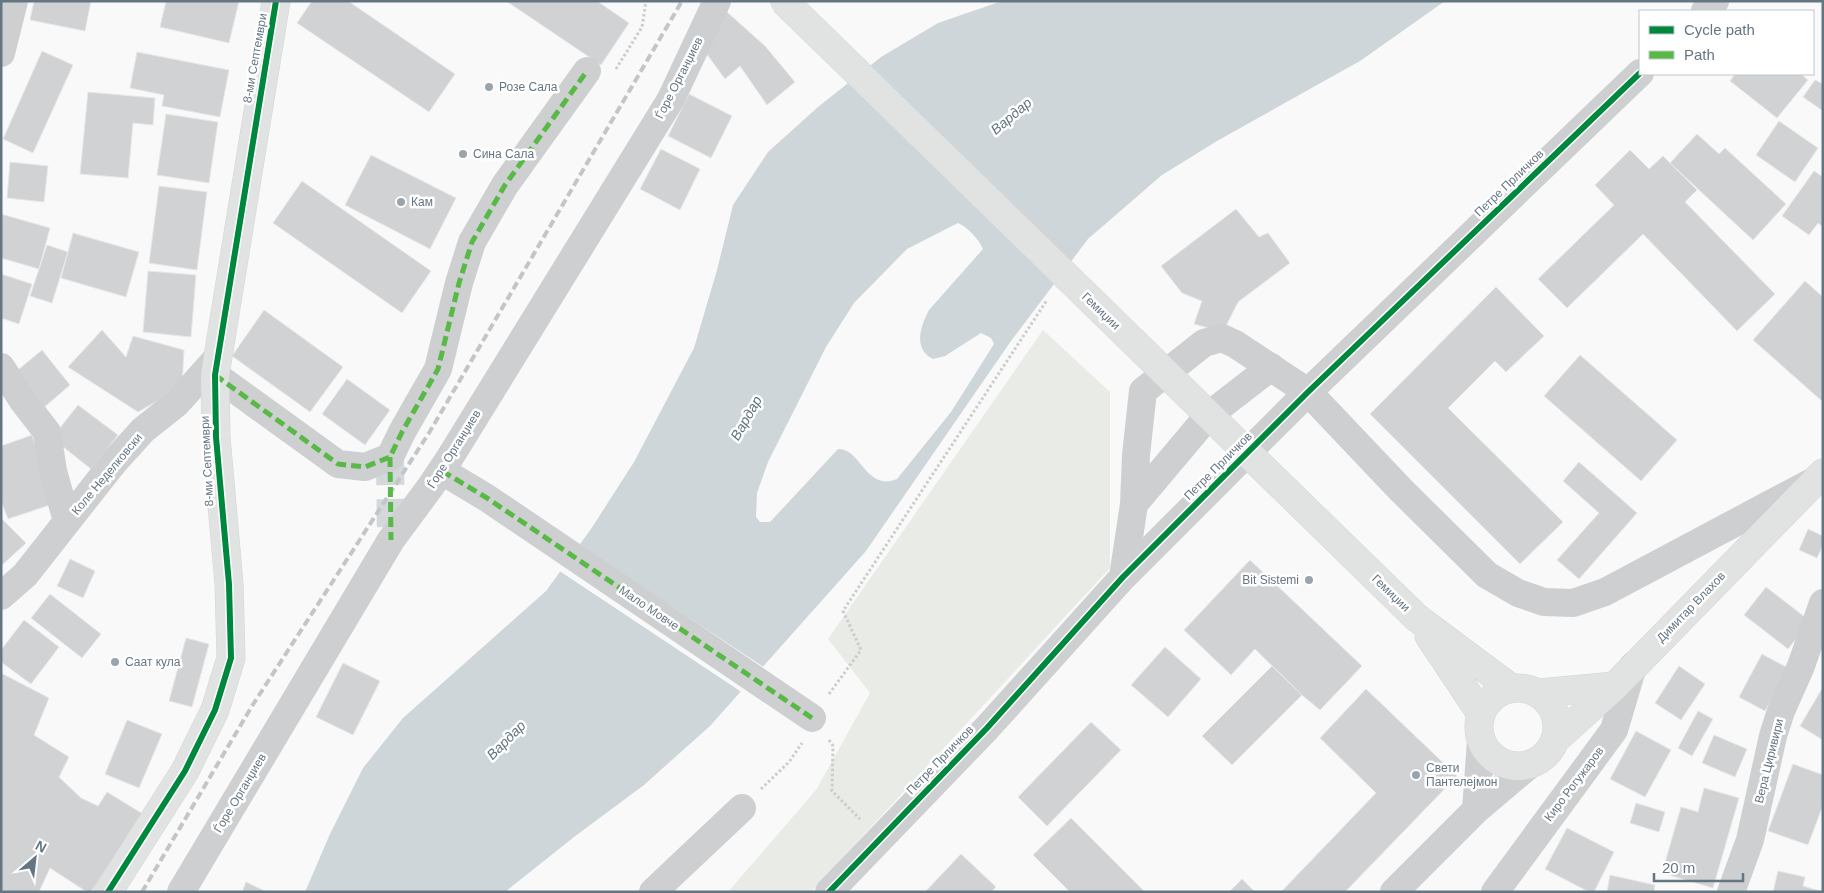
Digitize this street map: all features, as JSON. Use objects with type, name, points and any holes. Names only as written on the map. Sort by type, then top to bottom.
[{"type":"main road","name":"8-ми Септември","points":[[108,892],[185,771],[215,710],[231,658],[229,584],[216,437],[216,366],[276,1]]},
{"type":"main road","name":"Гемиџии","points":[[784,1],[1418,619]]},
{"type":"main road","name":"Димитар Влахов","points":[[1555,740],[1615,686],[1818,477]]},
{"type":"main road","points":[[1418,619],[1511,688]]},
{"type":"main road","points":[[1418,619],[1480,714]]},
{"type":"main road","points":[[1538,693],[1615,686]]},
{"type":"main road","points":[[1511,688],[1525,688],[1538,693],[1548,702],[1555,713],[1558,727],[1555,740],[1549,752],[1540,760],[1528,766],[1514,767],[1500,762],[1488,753],[1481,741],[1478,727],[1480,714],[1487,702],[1498,693],[1511,688]]},
{"type":"street","points":[[1,52],[14,1]]},
{"type":"street","name":"Ѓоре Органџиев","points":[[181,892],[391,540],[442,471],[671,98],[717,1]]},
{"type":"street","points":[[1706,10],[1715,1]]},
{"type":"street","points":[[216,366],[338,464],[365,467],[390,457],[438,369],[472,242],[505,185],[587,71]]},
{"type":"street","name":"Петре Прличков","points":[[829,892],[987,728],[1123,577],[1308,392],[1639,74]]},
{"type":"street","points":[[1123,577],[1134,504],[1136,455],[1144,391],[1204,343],[1222,338],[1235,344],[1308,392],[1401,490],[1487,575],[1518,593],[1544,602],[1573,603],[1605,592],[1818,477]]},
{"type":"street","name":"Коле Неделковски","points":[[1,596],[24,575],[114,462],[138,436],[216,366]]},
{"type":"street","points":[[1,367],[23,401],[47,432],[53,470],[67,521]]},
{"type":"street","points":[[1134,504],[1209,414],[1271,367]]},
{"type":"street","name":"Мало Мовче","points":[[442,471],[487,498],[812,718]]},
{"type":"street","name":"Вера Циривири","points":[[1730,892],[1750,840],[1773,736],[1781,711],[1801,666],[1823,603]]},
{"type":"street","name":"Киро Рогужаров","points":[[1495,892],[1614,730],[1633,666]]},
{"type":"street","points":[[1476,810],[1481,741]]},
{"type":"street","points":[[1394,892],[1476,810],[1528,766]]},
{"type":"street","points":[[652,892],[742,808]]},
{"type":"path","points":[[587,71],[609,81],[642,26],[646,1]]},
{"type":"path","points":[[742,808],[789,762],[801,745],[803,732],[812,718],[861,650],[843,612],[1047,300]]},
{"type":"path","points":[[812,718],[833,746],[832,791],[880,840]]},
{"type":"shaded area","points":[[1043,330],[1110,392],[1110,568],[811,892],[728,892],[816,790],[870,693],[828,639]]},
{"type":"water","name":"Вардар","points":[[1002,1],[1445,1],[1360,61],[1217,141],[1162,175],[1088,239],[1011,341],[866,551],[710,726],[644,785],[505,892],[305,892],[330,834],[363,768],[403,718],[546,591],[591,529],[634,462],[694,348],[717,270],[733,205],[768,152],[818,107],[881,57],[938,23]],"holes":[[[958,223],[976,237],[983,249],[929,310],[921,330],[921,344],[923,350],[933,359],[945,356],[981,333],[991,338],[994,344],[951,412],[897,479],[878,480],[853,455],[838,449],[770,522],[760,522],[756,517],[757,493],[768,462],[826,347],[854,303],[907,249]]]},
{"type":"pier","points":[[577,544],[765,668],[743,693],[558,570]]},
{"type":"building","points":[[34,1],[91,1],[85,31],[30,20]]},
{"type":"building","points":[[166,1],[239,1],[229,43],[160,27]]},
{"type":"building","points":[[312,1],[348,1],[455,74],[429,112],[297,23]]},
{"type":"building","points":[[506,1],[597,1],[629,23],[601,65]]},
{"type":"building","points":[[727,12],[765,46],[795,82],[767,105],[740,66],[725,79],[701,46]]},
{"type":"building","points":[[42,51],[73,65],[33,153],[3,139]]},
{"type":"building","points":[[137,52],[229,70],[220,117],[162,106],[164,95],[130,88]]},
{"type":"building","points":[[1734,75],[1802,75],[1808,80],[1777,118],[1730,81]]},
{"type":"building","points":[[1815,80],[1823,84],[1823,111],[1803,97]]},
{"type":"building","points":[[88,92],[155,98],[153,125],[133,123],[128,178],[80,174]]},
{"type":"building","points":[[689,94],[732,116],[711,158],[668,136]]},
{"type":"building","points":[[166,114],[218,122],[209,183],[157,175]]},
{"type":"building","points":[[1779,121],[1818,148],[1795,182],[1756,155]]},
{"type":"building","points":[[1697,134],[1719,154],[1725,148],[1786,204],[1753,240],[1670,163]]},
{"type":"building","points":[[661,149],[700,169],[680,210],[640,189]]},
{"type":"building","points":[[1630,150],[1649,169],[1663,156],[1697,190],[1685,202],[1775,294],[1737,331],[1643,234],[1567,308],[1538,279],[1614,205],[1595,185]]},
{"type":"building","name":"Кам","points":[[371,155],[456,198],[430,249],[345,205]]},
{"type":"building","points":[[10,162],[48,166],[44,202],[7,198]]},
{"type":"building","points":[[1814,171],[1823,177],[1823,227],[1818,223],[1809,235],[1782,216]]},
{"type":"building","points":[[302,181],[431,271],[402,313],[273,223]]},
{"type":"building","points":[[159,186],[207,192],[197,270],[149,263]]},
{"type":"building","points":[[1236,209],[1259,237],[1268,233],[1290,263],[1238,302],[1223,332],[1194,324],[1202,301],[1182,293],[1161,266]]},
{"type":"building","points":[[1,214],[50,228],[39,269],[1,258]]},
{"type":"building","points":[[73,233],[139,252],[126,297],[61,278]]},
{"type":"building","points":[[47,245],[68,252],[52,303],[30,296]]},
{"type":"building","points":[[148,271],[196,275],[191,337],[143,332]]},
{"type":"building","points":[[1,274],[32,284],[19,324],[1,318]]},
{"type":"building","points":[[1805,281],[1823,297],[1823,402],[1753,340]]},
{"type":"building","points":[[1496,287],[1544,336],[1506,372],[1495,361],[1448,408],[1563,522],[1520,564],[1370,414]]},
{"type":"building","points":[[264,310],[343,367],[310,412],[232,356]]},
{"type":"building","points":[[102,330],[126,357],[133,336],[184,350],[182,387],[138,412],[68,367]]},
{"type":"building","points":[[42,350],[70,385],[41,410],[12,375]]},
{"type":"building","points":[[1580,355],[1677,440],[1641,481],[1544,396]]},
{"type":"building","points":[[347,379],[390,410],[365,445],[322,414]]},
{"type":"building","points":[[78,405],[118,435],[91,469],[52,438]]},
{"type":"building","points":[[32,435],[56,503],[8,519],[1,501],[1,446]]},
{"type":"building","points":[[1579,462],[1637,513],[1579,579],[1557,560],[1599,513],[1563,481]]},
{"type":"building","points":[[1,518],[26,543],[1,566]]},
{"type":"building","points":[[1808,529],[1823,536],[1823,545],[1817,558],[1799,550]]},
{"type":"building","points":[[70,559],[95,571],[83,598],[57,586]]},
{"type":"building","points":[[1250,560],[1362,666],[1320,710],[1255,649],[1231,675],[1184,630]]},
{"type":"building","points":[[1766,587],[1810,621],[1788,649],[1744,615]]},
{"type":"building","points":[[50,594],[101,634],[82,658],[31,618]]},
{"type":"building","points":[[24,620],[59,647],[31,684],[1,662],[1,650]]},
{"type":"building","points":[[186,638],[209,644],[192,707],[169,701]]},
{"type":"building","points":[[1165,647],[1201,679],[1168,717],[1131,685]]},
{"type":"building","points":[[1762,654],[1788,668],[1765,711],[1739,697]]},
{"type":"building","points":[[343,663],[380,681],[353,735],[316,717]]},
{"type":"building","points":[[1272,666],[1302,695],[1232,765],[1202,736]]},
{"type":"building","points":[[1679,666],[1705,684],[1681,720],[1655,703]]},
{"type":"building","points":[[1,673],[49,698],[34,735],[69,757],[59,777],[81,798],[98,806],[107,792],[143,814],[91,892],[87,892],[50,868],[39,892],[1,892]]},
{"type":"building","points":[[1823,687],[1823,740],[1800,726]]},
{"type":"building","points":[[1366,689],[1457,776],[1345,892],[1281,892],[1376,793],[1320,738]]},
{"type":"building","points":[[1698,711],[1713,719],[1692,756],[1678,748]]},
{"type":"building","points":[[127,720],[162,734],[139,788],[105,774]]},
{"type":"building","points":[[1091,722],[1121,750],[1047,826],[1018,797]]},
{"type":"building","points":[[1636,731],[1671,750],[1645,797],[1610,779]]},
{"type":"building","points":[[1714,735],[1747,749],[1735,777],[1702,763]]},
{"type":"building","points":[[1793,764],[1823,775],[1823,805],[1808,845],[1768,831]]},
{"type":"building","points":[[1704,788],[1739,798],[1713,888],[1662,873],[1681,807],[1698,812]]},
{"type":"building","points":[[1636,803],[1665,812],[1659,832],[1630,823]]},
{"type":"building","points":[[1071,818],[1145,892],[1070,892],[1033,855]]},
{"type":"building","points":[[1567,828],[1614,852],[1594,892],[1589,892],[1545,869]]},
{"type":"building","points":[[961,854],[996,887],[991,892],[925,892]]},
{"type":"building","points":[[1778,871],[1805,877],[1803,886],[1823,892],[1773,892]]},
{"type":"building","points":[[1610,875],[1655,885],[1654,892],[1607,892]]},
{"type":"building","points":[[1242,879],[1255,892],[1229,892]]},
{"type":"building","points":[[246,882],[267,892],[242,892]]},
{"type":"tunnel","points":[[390,457],[391,540]]},
{"type":"railway","points":[[142,892],[252,706],[429,433],[682,1]]},
{"type":"marked path","points":[[215,375],[338,464],[365,467],[390,457],[438,369],[459,283],[472,242],[505,185],[587,71]]},
{"type":"marked path","points":[[390,457],[391,540]]},
{"type":"marked path","points":[[442,471],[487,498],[812,718]]},
{"type":"cycle path","points":[[108,892],[185,771],[215,710],[231,658],[229,584],[216,437],[215,375],[276,1]]},
{"type":"cycle path","points":[[829,892],[987,728],[1123,577],[1308,392],[1639,74]]},
{"type":"place","name":"Розе Сала","points":[[489,87]]},
{"type":"place","name":"Сина Сала","points":[[463,154]]},
{"type":"place","name":"Кам","points":[[401,202]]},
{"type":"place","name":"Bit Sistemi","points":[[1309,580]]},
{"type":"place","name":"Саат кула","points":[[115,662]]},
{"type":"place","name":"Свети Пантелејмон","points":[[1416,775]]}]
